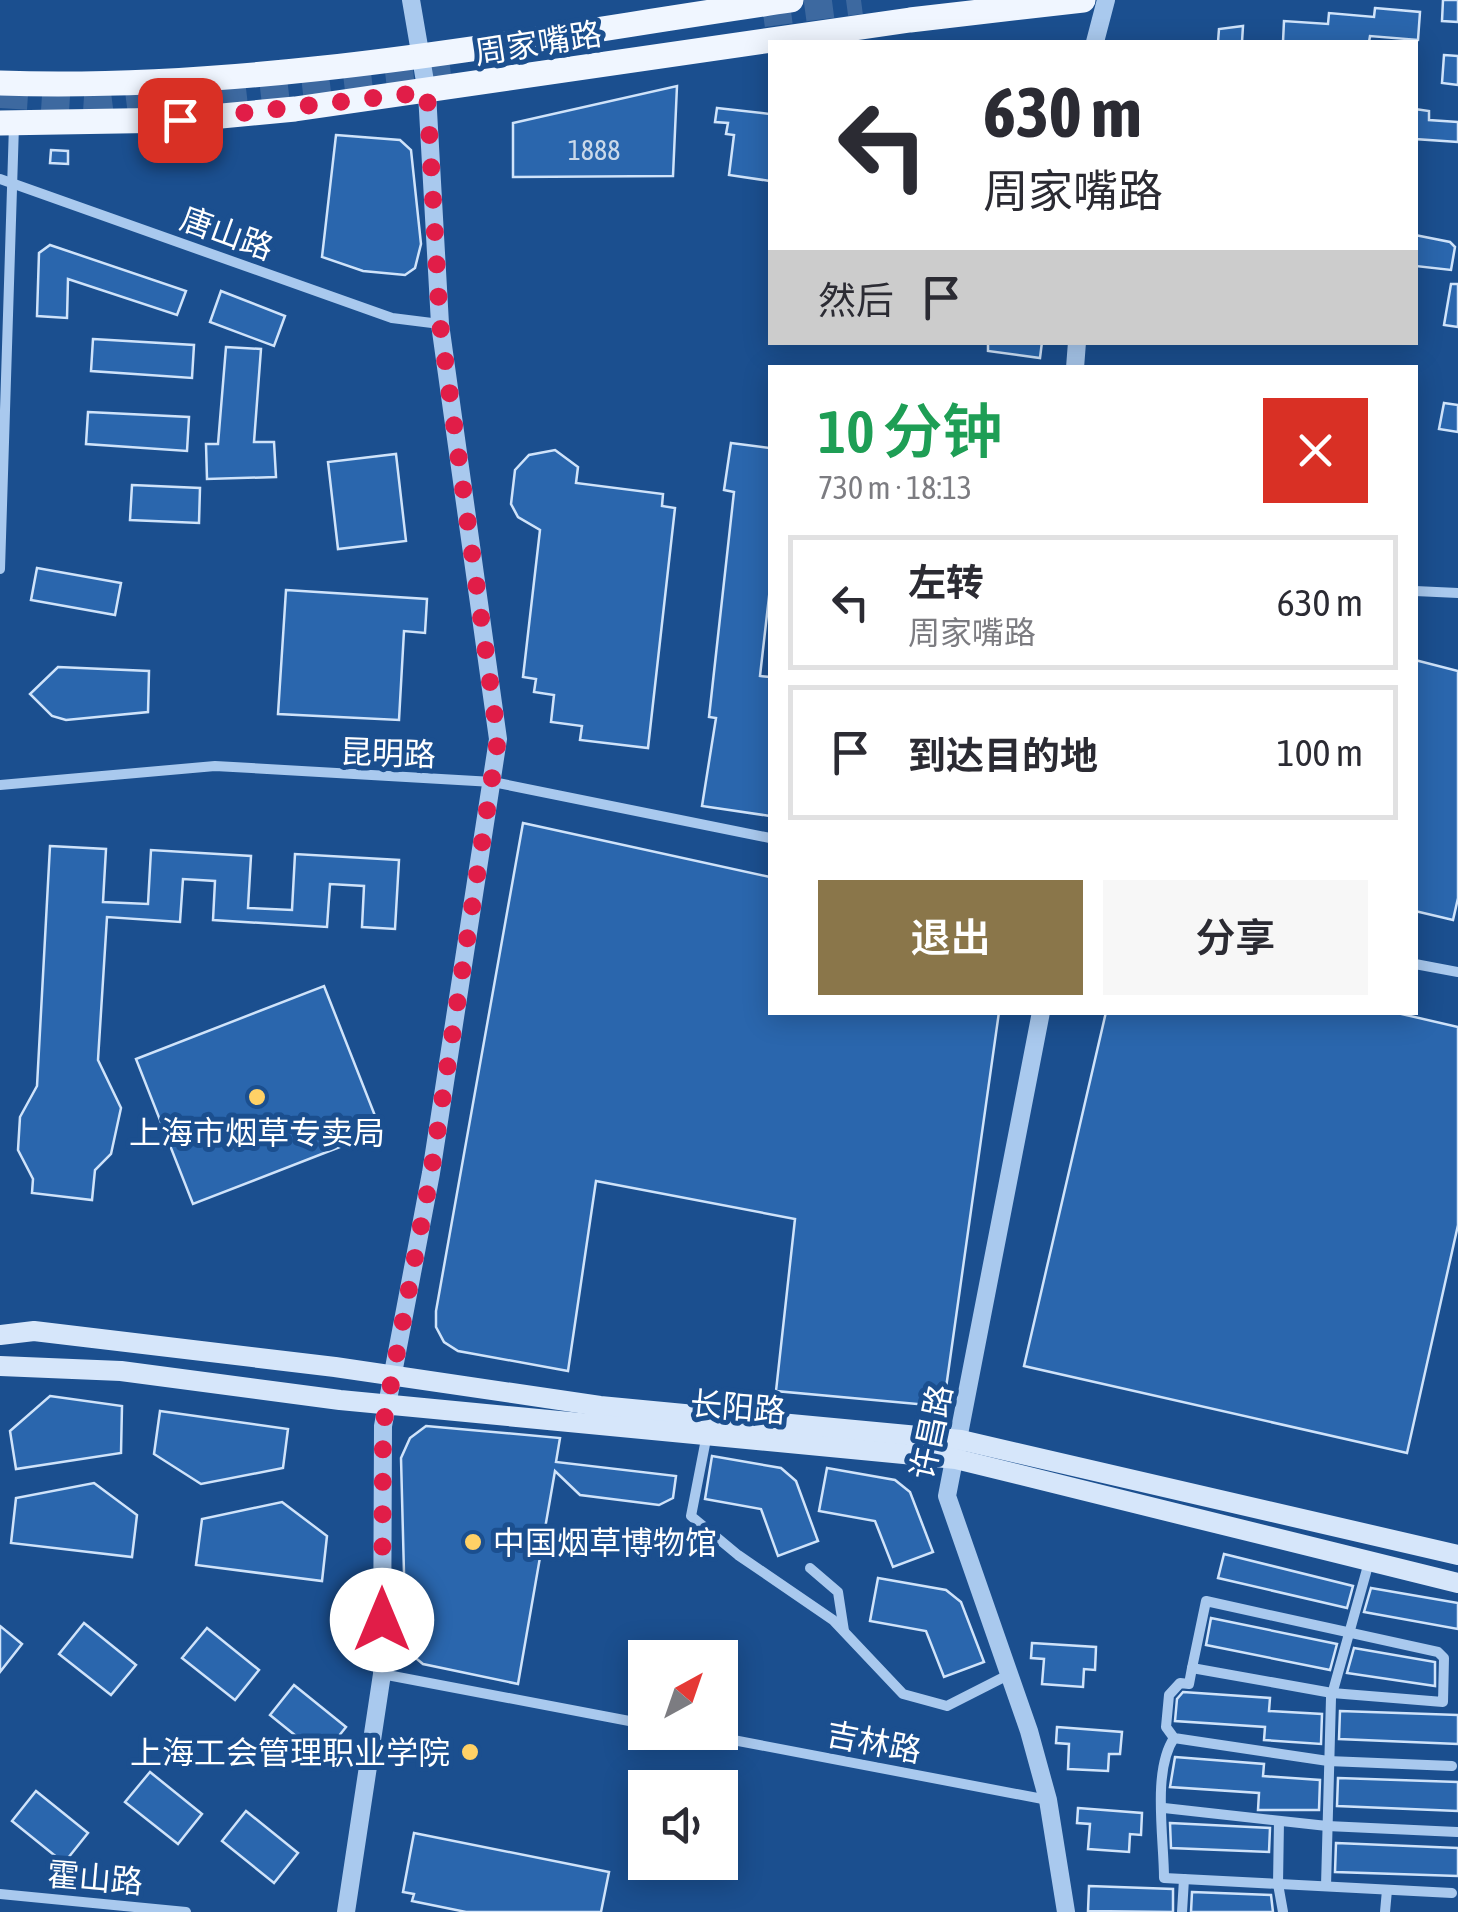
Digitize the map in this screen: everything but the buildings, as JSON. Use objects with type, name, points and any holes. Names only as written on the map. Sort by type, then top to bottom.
[{"type":"main road","name":"周家嘴路","points":[[0,83],[136,86],[206,81],[421,55],[791,0]]},
{"type":"main road","name":"周家嘴路","points":[[775,40],[1083,0]]},
{"type":"main road","name":"周家嘴路","points":[[7,123],[180,120],[427,92],[768,41]]},
{"type":"main road","name":"长阳路","points":[[0,1335],[34,1331],[335,1367],[395,1379],[959,1450],[1458,1555]]},
{"type":"main road","name":"长阳路","points":[[0,1366],[121,1371],[389,1404],[706,1434],[959,1450],[1458,1583]]},
{"type":"street","points":[[346,1912],[382,1674],[383,1426],[395,1379],[498,739],[440,324],[427,92],[410,0]]},
{"type":"street","points":[[1096,40],[1106,0]]},
{"type":"street","points":[[744,44],[768,50]]},
{"type":"street","points":[[0,569],[15,183],[7,123]]},
{"type":"street","name":"唐山路","points":[[0,180],[392,318],[440,324]]},
{"type":"street","points":[[1418,591],[1458,593]]},
{"type":"street","name":"昆明路","points":[[0,785],[216,766],[493,782],[768,838]]},
{"type":"street","points":[[1418,965],[1458,972]]},
{"type":"street","name":"许昌路","points":[[1040,1015],[959,1450],[947,1496],[949,1512],[1010,1674],[1048,1800],[1066,1912]]},
{"type":"street","points":[[706,1434],[692,1516],[844,1632],[904,1694],[947,1706],[1010,1674]]},
{"type":"street","points":[[1326,1886],[1332,1693],[1370,1561]]},
{"type":"street","points":[[810,1568],[838,1592],[844,1632]]},
{"type":"street","points":[[1192,1668],[1332,1693],[1443,1702],[1444,1658],[1438,1652],[1206,1601],[1192,1668],[1189,1684],[1180,1684],[1169,1695],[1166,1726],[1174,1738],[1328,1761],[1452,1766]]},
{"type":"street","points":[[382,1674],[628,1721]]},
{"type":"street","points":[[1174,1738],[1165,1751],[1161,1777],[1164,1878],[1452,1893]]},
{"type":"street","name":"吉林路","points":[[738,1741],[1048,1800]]},
{"type":"street","points":[[1164,1808],[1327,1826],[1457,1832]]},
{"type":"street","points":[[1279,1820],[1278,1884],[1282,1912]]},
{"type":"street","points":[[1182,1912],[1184,1879]]},
{"type":"street","points":[[1385,1912],[1386,1890]]},
{"type":"street","name":"霍山路","points":[[0,1894],[186,1912]]},
{"type":"tunnel","points":[[763,13],[861,0]]},
{"type":"tunnel","points":[[136,112],[451,75]]},
{"type":"tunnel","points":[[0,94],[90,100],[160,91]]},
{"type":"place","name":"上海市烟草专卖局","points":[[257,1097]]},
{"type":"place","name":"中国烟草博物馆","points":[[473,1542]]},
{"type":"place","name":"上海工会管理职业学院","points":[[470,1752]]},
{"type":"route","points":[[180,120],[296,110],[427,92],[440,324],[498,739],[431,1173],[395,1379],[383,1426],[382,1620]]}]
